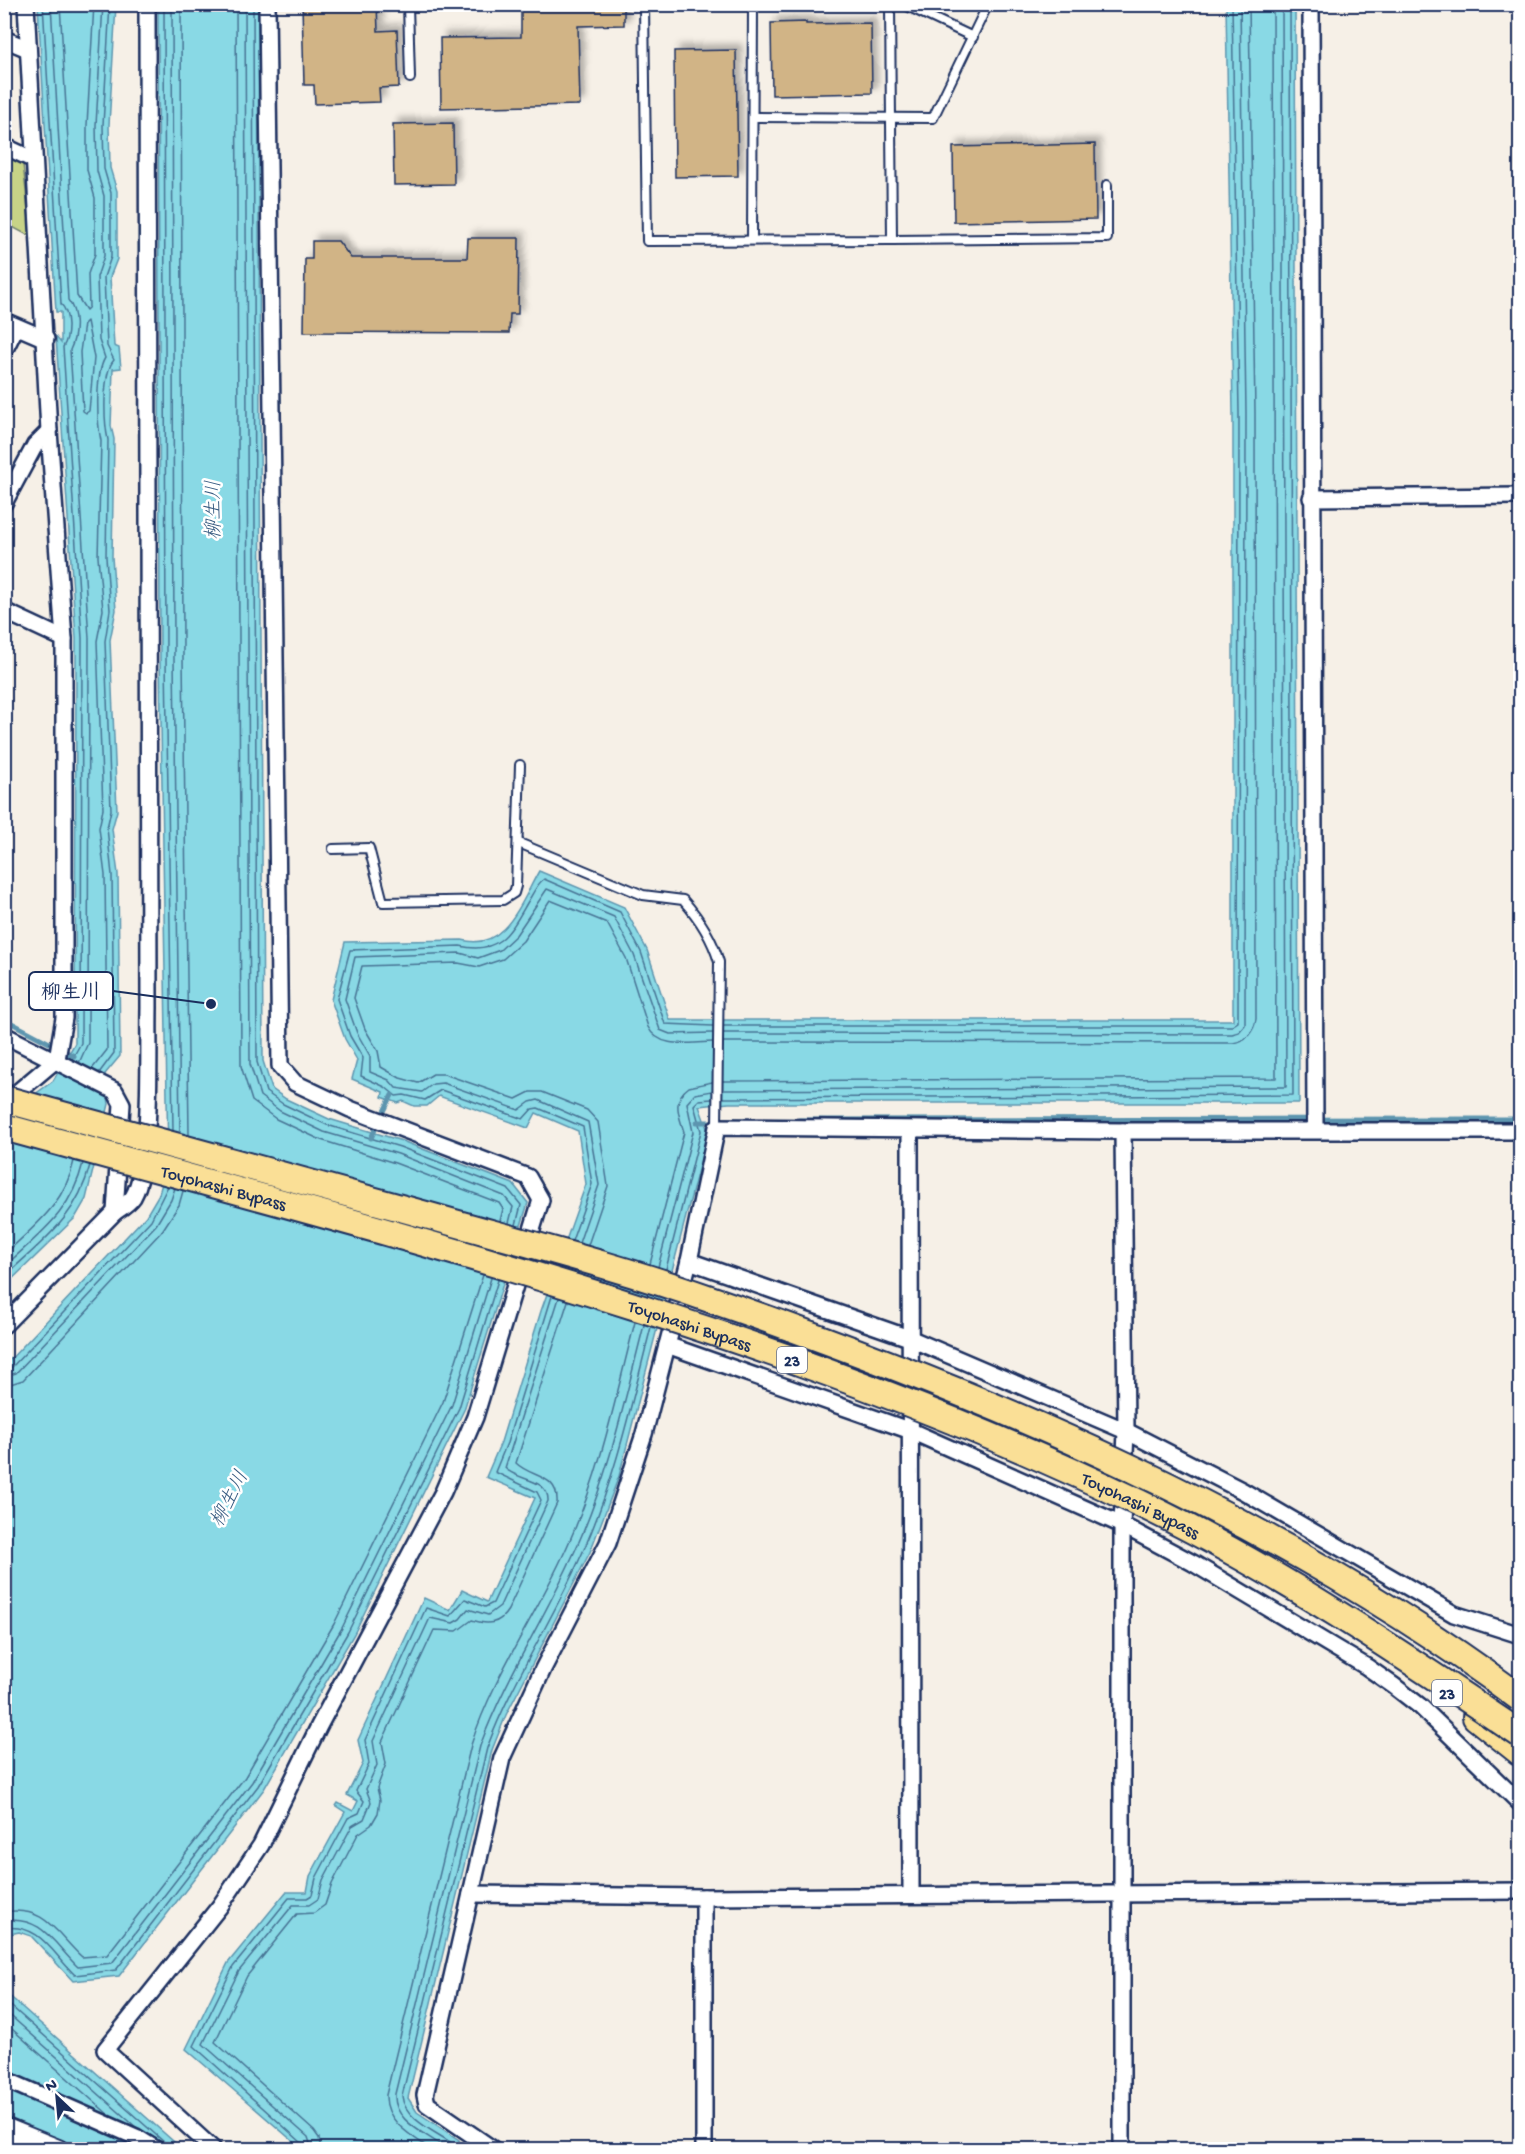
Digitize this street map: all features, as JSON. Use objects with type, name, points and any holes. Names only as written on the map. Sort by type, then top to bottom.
[{"type":"highway","name":"Toyohashi Bypass","points":[[4,1101],[543,1248],[686,1291],[922,1377],[1131,1468],[1252,1530],[1372,1598],[1521,1698]]},
{"type":"highway","name":"Toyohashi Bypass","points":[[4,1127],[538,1276],[707,1328],[935,1412],[1141,1504],[1280,1578],[1373,1635],[1521,1734]]},
{"type":"highway","name":"23","points":[[1373,1635],[1521,1752]]},
{"type":"street","points":[[4,1101],[35,1081],[57,1059],[64,1018],[64,639],[26,4]]},
{"type":"street","points":[[4,1325],[115,1212],[131,1200],[138,1186],[144,1159],[147,1098],[149,525],[146,308],[148,296],[147,4]]},
{"type":"street","points":[[214,2150],[105,2050],[220,1906],[261,1845],[319,1726],[443,1492],[475,1417],[541,1200],[528,1177],[368,1116],[295,1083],[280,1066],[267,4]]},
{"type":"street","points":[[1311,4],[1315,1129]]},
{"type":"street","points":[[4,39],[28,49]]},
{"type":"street","points":[[4,146],[34,160]]},
{"type":"street","points":[[4,351],[10,324],[46,339]]},
{"type":"street","points":[[4,503],[35,446],[50,431]]},
{"type":"street","points":[[1311,498],[1521,496]]},
{"type":"street","points":[[4,612],[64,639]]},
{"type":"street","points":[[4,1035],[57,1059],[115,1091],[122,1104],[115,1212]]},
{"type":"street","points":[[494,2150],[427,2104],[425,2095],[502,1758],[543,1669],[608,1543],[644,1434],[689,1261],[717,1126],[910,1130],[1521,1131]]},
{"type":"street","points":[[910,1130],[911,1895]]},
{"type":"street","points":[[1122,2150],[1122,1525],[1126,1431],[1123,1131]]},
{"type":"street","points":[[689,1261],[909,1338],[1126,1431],[1243,1491],[1454,1614],[1521,1635]]},
{"type":"street","points":[[667,1345],[911,1431],[1122,1525],[1193,1563],[1367,1666],[1421,1707],[1521,1803]]},
{"type":"street","points":[[471,1894],[704,1897],[1521,1892]]},
{"type":"street","points":[[704,1897],[704,2150]]},
{"type":"street","points":[[4,2079],[136,2137],[157,2150]]},
{"type":"street","points":[[4,2128],[58,2150]]},
{"type":"lane","points":[[408,4],[410,78]]},
{"type":"lane","points":[[644,4],[647,241],[1107,238],[1107,185]]},
{"type":"lane","points":[[752,240],[753,4]]},
{"type":"lane","points":[[890,4],[893,119],[892,240]]},
{"type":"lane","points":[[903,4],[973,37]]},
{"type":"lane","points":[[754,117],[933,118],[988,4]]},
{"type":"lane","points":[[333,849],[369,848],[383,902],[496,902],[510,897],[516,886],[520,765]]},
{"type":"lane","points":[[519,843],[643,895],[683,900],[697,916],[712,941],[719,962],[717,1126]]},
{"type":"green space","points":[[11,158],[23,164],[31,237],[5,223],[5,171]]},
{"type":"water","points":[[38,5],[116,5],[109,125],[110,168],[117,191],[117,259],[110,277],[114,346],[119,348],[121,368],[113,369],[112,557],[116,610],[110,640],[117,811],[112,829],[118,874],[120,1056],[105,1074],[109,1104],[86,1199],[75,1218],[5,1286],[5,1116],[53,1081],[75,1043],[76,638],[56,337],[61,343],[61,312],[56,312]]},
{"type":"water","points":[[158,5],[258,5],[263,1061],[272,1089],[286,1099],[329,1119],[402,1141],[513,1184],[528,1203],[464,1410],[354,1634],[264,1789],[119,1976],[73,1981],[31,1936],[19,1932],[5,1935],[4,1366],[146,1216],[159,1194],[168,1162],[160,659]]},
{"type":"water","points":[[1226,5],[1295,5],[1299,1103],[729,1103],[699,1106],[708,1131],[619,1476],[590,1552],[506,1715],[492,1750],[408,2098],[417,2112],[459,2140],[461,2149],[302,2149],[186,2049],[228,1963],[286,1892],[307,1892],[310,1876],[345,1812],[336,1806],[338,1803],[353,1811],[358,1801],[347,1795],[363,1763],[358,1740],[424,1598],[450,1610],[462,1590],[487,1602],[535,1498],[486,1477],[501,1442],[541,1311],[586,1184],[578,1131],[536,1113],[528,1128],[439,1096],[427,1106],[414,1106],[403,1101],[398,1103],[382,1097],[383,1092],[352,1079],[357,1060],[345,1039],[331,1000],[345,942],[462,940],[477,942],[490,939],[510,922],[539,871],[624,907],[647,950],[670,1020],[1233,1020],[1233,413]]},
{"type":"water","points":[[5,1992],[182,2149],[5,2149]]},
{"type":"building","points":[[302,4],[377,4],[378,31],[397,30],[399,87],[379,88],[380,102],[315,104],[314,85],[304,85]]},
{"type":"building","points":[[521,4],[624,4],[624,25],[578,26],[580,105],[441,108],[440,38],[521,37]]},
{"type":"building","points":[[806,22],[806,24],[871,23],[872,93],[772,95],[771,23]]},
{"type":"building","points":[[736,50],[738,176],[675,177],[674,51]]},
{"type":"building","points":[[453,123],[454,184],[394,185],[393,124]]},
{"type":"building","points":[[1095,144],[1096,219],[954,222],[953,147]]},
{"type":"building","points":[[468,238],[519,238],[518,314],[510,314],[509,333],[304,332],[305,259],[312,259],[312,241],[338,241],[351,258],[467,258]]},
{"type":"waterway","points":[[4,1019],[74,1056]]},
{"type":"waterway","points":[[371,1138],[392,1095]]},
{"type":"waterway","points":[[799,1120],[1520,1119]]},
{"type":"waterway","points":[[697,1122],[718,1122]]},
{"type":"place","name":"柳生川","points":[[211,1004]]}]
